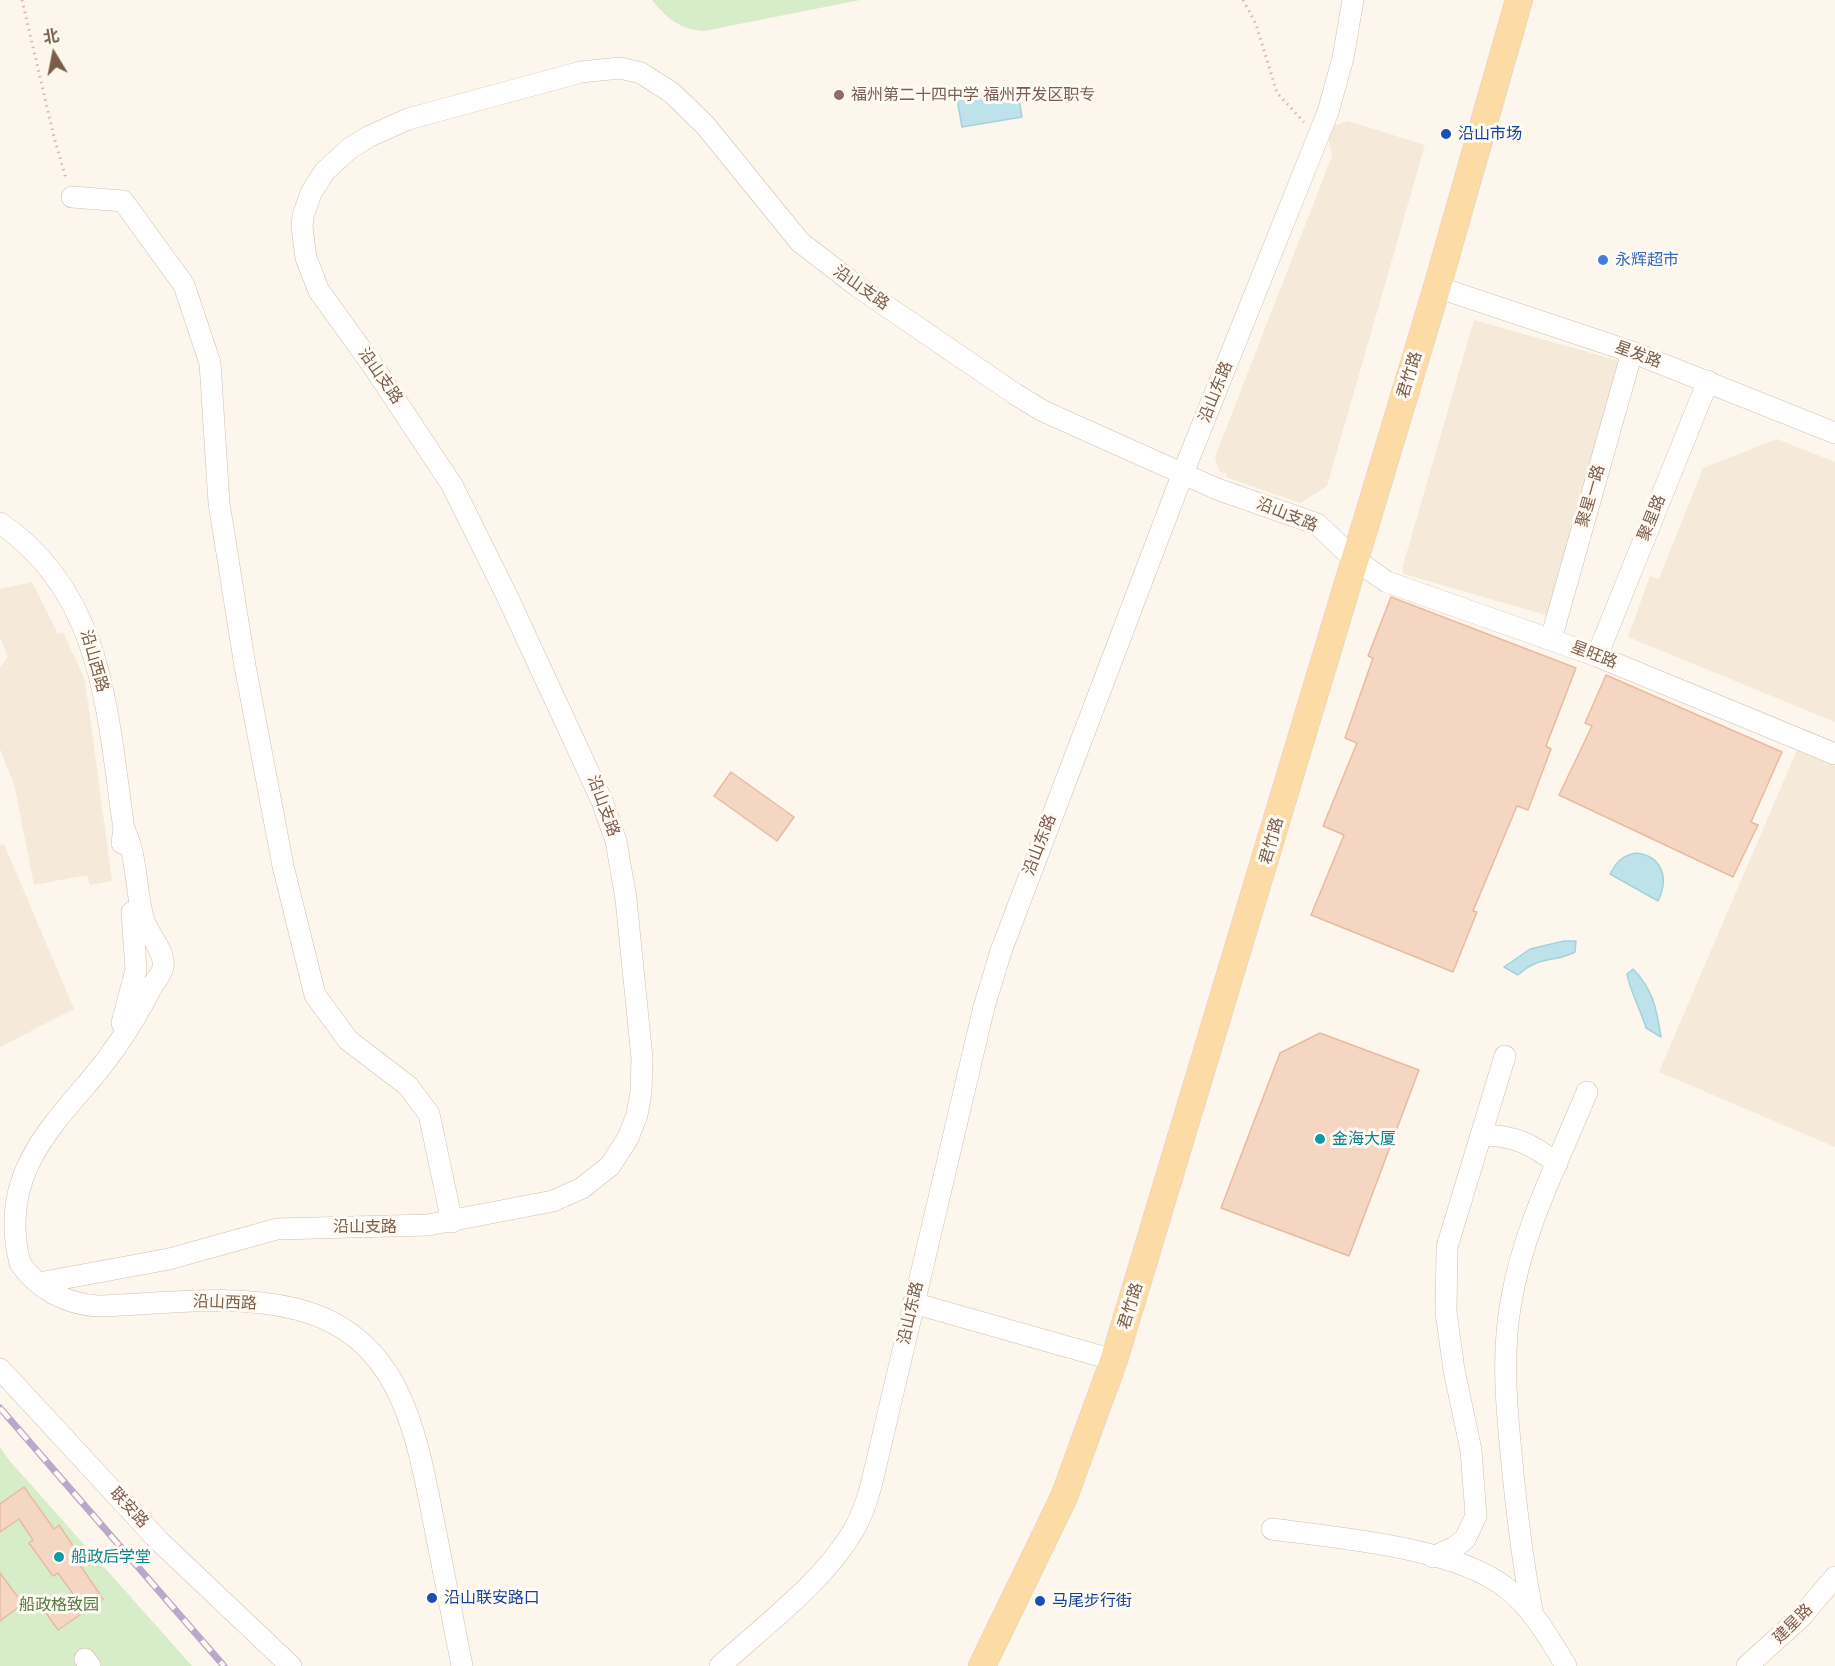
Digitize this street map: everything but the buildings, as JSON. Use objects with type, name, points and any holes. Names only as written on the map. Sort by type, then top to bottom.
[{"type":"main road","name":"君竹路","points":[[982,1666],[1057,1513],[1114,1360],[1256,895],[1353,558],[1437,287],[1519,0]]},
{"type":"street","name":"沿山东路","points":[[720,1666],[813,1580],[856,1526],[871,1486],[981,1018],[1001,951],[1183,473],[1318,137],[1340,68],[1353,0]]},
{"type":"street","name":"沿山支路","points":[[39,1283],[169,1259],[277,1229],[397,1227],[452,1222],[520,1209],[565,1197],[600,1176],[623,1148],[639,1104],[642,1068],[626,899],[616,841],[592,773],[468,515],[434,456],[328,304],[310,273],[303,243],[303,216],[311,193],[325,171],[349,149],[368,136],[408,119],[581,72],[620,68],[641,73],[672,93],[705,125],[800,242],[849,280],[1015,394],[1065,422],[1217,489],[1317,524],[1353,558]]},
{"type":"street","points":[[72,197],[123,201],[184,285],[210,363],[219,503],[245,666],[283,866],[315,995],[348,1040],[408,1086],[429,1114],[452,1222]]},
{"type":"street","name":"星发路","points":[[1437,287],[1632,352],[1835,433]]},
{"type":"street","name":"聚星一路","points":[[1551,639],[1632,352]]},
{"type":"street","name":"聚星路","points":[[1598,656],[1708,381]]},
{"type":"street","name":"沿山西路","points":[[0,523],[29,546],[51,571],[78,613],[93,647],[105,700],[124,829],[130,842],[145,922],[161,955],[163,967],[132,1027],[121,1037],[86,1086],[31,1141],[8,1179],[3,1203],[6,1232],[16,1257],[39,1283],[61,1297],[87,1305],[229,1301],[294,1309],[321,1316],[342,1327],[362,1343],[391,1377],[409,1417],[423,1469],[462,1666]]},
{"type":"street","name":"星旺路","points":[[1353,558],[1387,582],[1598,656],[1835,754]]},
{"type":"street","name":"沿山西路","points":[[121,1037],[122,1023],[134,981],[136,956],[122,843],[124,829]]},
{"type":"street","points":[[136,956],[149,948],[161,955]]},
{"type":"street","points":[[1433,1557],[1455,1547],[1465,1539],[1476,1516],[1471,1450],[1454,1370],[1446,1312],[1447,1247],[1505,1056]]},
{"type":"street","points":[[1533,1615],[1523,1568],[1515,1496],[1506,1392],[1506,1342],[1511,1300],[1528,1237],[1587,1092]]},
{"type":"street","points":[[1481,1135],[1502,1135],[1523,1140],[1557,1164]]},
{"type":"street","points":[[913,1303],[1114,1360]]},
{"type":"street","name":"联安路","points":[[0,1369],[159,1541],[291,1666]]},
{"type":"street","points":[[1272,1529],[1381,1544],[1473,1568],[1498,1581],[1533,1615],[1566,1666]]},
{"type":"street","name":"建星路","points":[[1747,1666],[1801,1617],[1835,1577]]},
{"type":"path","points":[[22,0],[54,137],[72,197]]},
{"type":"path","points":[[1243,0],[1256,24],[1277,93],[1318,137]]},
{"type":"shaded area","points":[[1348,121],[1425,145],[1327,486],[1300,503],[1226,477],[1227,474],[1219,471],[1215,457],[1332,156],[1326,128]]},
{"type":"shaded area","points":[[1474,320],[1623,362],[1549,616],[1404,574],[1402,569]]},
{"type":"shaded area","points":[[1777,439],[1835,462],[1835,722],[1628,637],[1650,576],[1659,579],[1703,468]]},
{"type":"shaded area","points":[[32,582],[58,634],[63,632],[85,680],[112,881],[90,885],[87,875],[34,885],[14,784],[0,749],[0,668],[8,656],[0,638],[0,589]]},
{"type":"shaded area","points":[[1797,750],[1835,766],[1835,1147],[1659,1072]]},
{"type":"shaded area","points":[[4,844],[74,1009],[0,1047],[0,845]]},
{"type":"green space","points":[[652,0],[860,0],[704,31],[688,28],[675,22]]},
{"type":"green space","name":"船政格致园","points":[[0,1447],[9,1460],[192,1666],[0,1666]]},
{"type":"water","points":[[1017,89],[1022,117],[962,127],[957,99]]},
{"type":"water","points":[[1636,853],[1652,859],[1661,870],[1663,885],[1658,901],[1610,874],[1620,860]]},
{"type":"water","points":[[1564,941],[1576,941],[1575,952],[1540,962],[1518,975],[1504,967],[1530,949]]},
{"type":"water","points":[[1633,969],[1650,992],[1661,1037],[1646,1028],[1628,981],[1627,974]]},
{"type":"railway","points":[[0,1408],[224,1666]]},
{"type":"place","name":"福州第二十四中学 福州开发区职专","points":[[839,95]]},
{"type":"place","name":"沿山市场","points":[[1446,134]]},
{"type":"place","name":"永辉超市","points":[[1603,260]]},
{"type":"place","name":"金海大厦","points":[[1320,1139]]},
{"type":"place","name":"船政后学堂","points":[[59,1557]]},
{"type":"place","name":"沿山联安路口","points":[[432,1598]]},
{"type":"place","name":"马尾步行街","points":[[1040,1601]]}]
